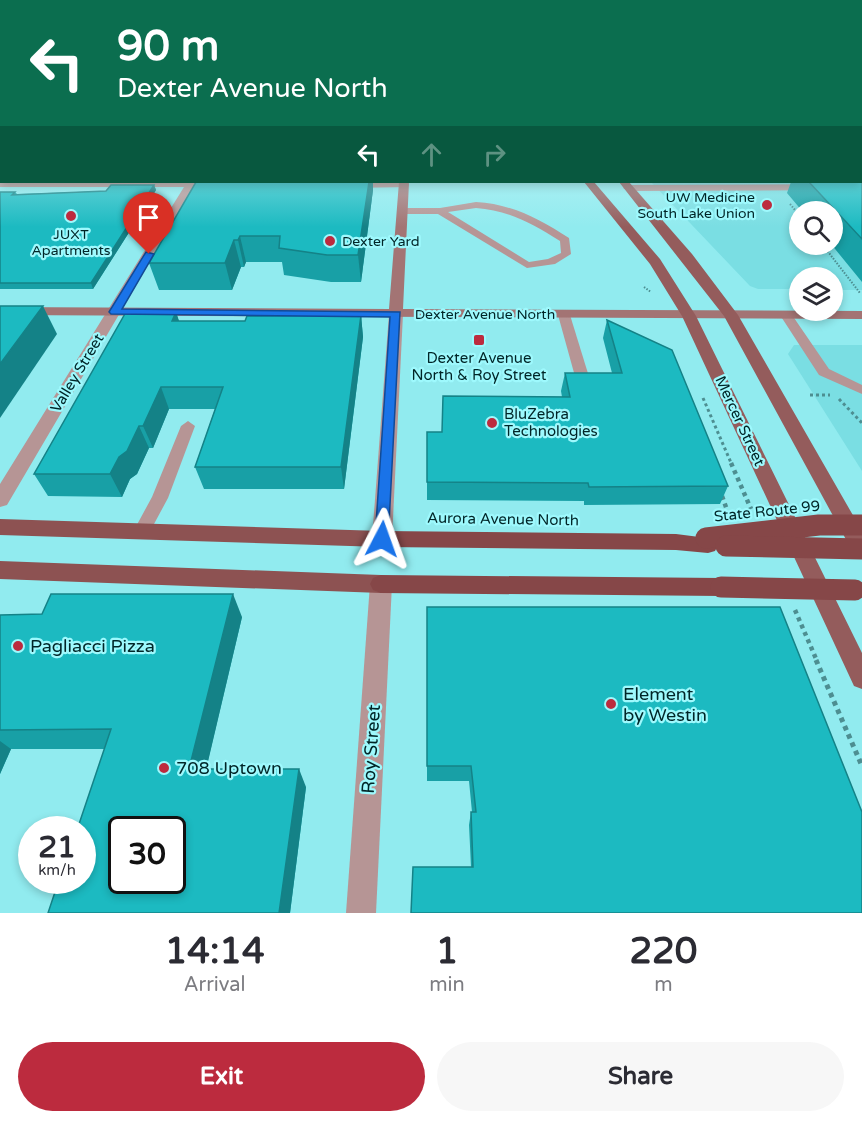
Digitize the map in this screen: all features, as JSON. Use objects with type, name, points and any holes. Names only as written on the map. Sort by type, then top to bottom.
[{"type":"highway","name":"State Route 99","points":[[707,542],[819,525],[862,525]]},
{"type":"highway","name":"Aurora Avenue North","points":[[0,527],[382,539],[707,542],[862,550]]},
{"type":"highway","points":[[0,570],[381,584],[722,587],[860,591]]},
{"type":"main road","points":[[396,314],[404,183]]},
{"type":"main road","name":"Mercer Street","points":[[590,183],[649,254],[689,316],[862,678]]},
{"type":"main road","points":[[626,185],[694,265],[731,315],[862,550]]},
{"type":"main road","name":"Dexter Avenue North","points":[[0,311],[689,316],[862,315]]},
{"type":"street","points":[[333,185],[404,183]]},
{"type":"street","points":[[0,184],[227,184]]},
{"type":"street","name":"Valley Street","points":[[0,501],[191,184]]},
{"type":"street","points":[[626,185],[862,187]]},
{"type":"street","points":[[382,539],[396,314]]},
{"type":"street","name":"Roy Street","points":[[361,913],[381,584]]},
{"type":"lane","points":[[402,211],[440,211],[455,206],[495,205],[525,214],[565,240],[566,254],[551,262],[527,265],[440,211]]},
{"type":"lane","points":[[564,315],[583,380]]},
{"type":"lane","points":[[786,315],[824,372],[862,390]]},
{"type":"lane","points":[[141,532],[160,498],[188,426]]},
{"type":"path","points":[[831,255],[860,293]]},
{"type":"path","points":[[810,395],[836,395]]},
{"type":"path","points":[[719,489],[727,510]]},
{"type":"shaded area","name":"UW Medicine South Lake Union","points":[[652,183],[862,183],[862,290],[843,290],[843,267],[789,267],[789,289],[758,289],[750,286]]},
{"type":"shaded area","points":[[794,345],[862,345],[862,471],[788,354]]},
{"type":"building","name":"Dexter Yard","points":[[195,183],[369,183],[358,255],[327,255],[279,248],[280,236],[240,236],[238,240],[234,240],[225,263],[149,263]]},
{"type":"building","points":[[810,183],[862,183],[862,239],[843,219],[843,201],[827,201]]},
{"type":"building","points":[[111,185],[154,185],[91,283],[0,283],[0,192],[15,192],[12,195],[106,191]]},
{"type":"building","points":[[0,306],[43,306],[0,364]]},
{"type":"building","points":[[126,312],[176,312],[172,321],[245,321],[247,316],[361,315],[341,467],[195,467],[223,387],[161,387],[143,426],[139,426],[127,451],[119,457],[110,474],[34,474]]},
{"type":"building","points":[[607,320],[672,350],[728,486],[589,487],[588,483],[427,482],[427,432],[442,432],[443,396],[570,397],[565,373],[622,373]]},
{"type":"building","points":[[51,594],[233,594],[189,769],[299,769],[279,913],[48,913],[54,894],[96,894],[96,816],[82,816],[111,729],[0,730],[0,615],[42,614]]},
{"type":"building","points":[[427,607],[780,607],[862,812],[862,913],[411,913],[413,867],[473,867],[471,812],[476,812],[471,766],[427,766]]},
{"type":"place","name":"UW Medicine South Lake Union","points":[[767,205]]},
{"type":"place","name":"JUXT Apartments","points":[[71,216]]},
{"type":"place","name":"Dexter Yard","points":[[330,241]]},
{"type":"place","name":"Dexter Avenue North & Roy Street","points":[[479,340]]},
{"type":"place","name":"BluZebra Technologies","points":[[492,423]]},
{"type":"place","name":"Pagliacci Pizza","points":[[18,646]]},
{"type":"place","name":"Element by Westin","points":[[611,704]]},
{"type":"place","name":"708 Uptown","points":[[164,768]]},
{"type":"route","points":[[149,254],[114,312],[396,314],[382,539]]}]
